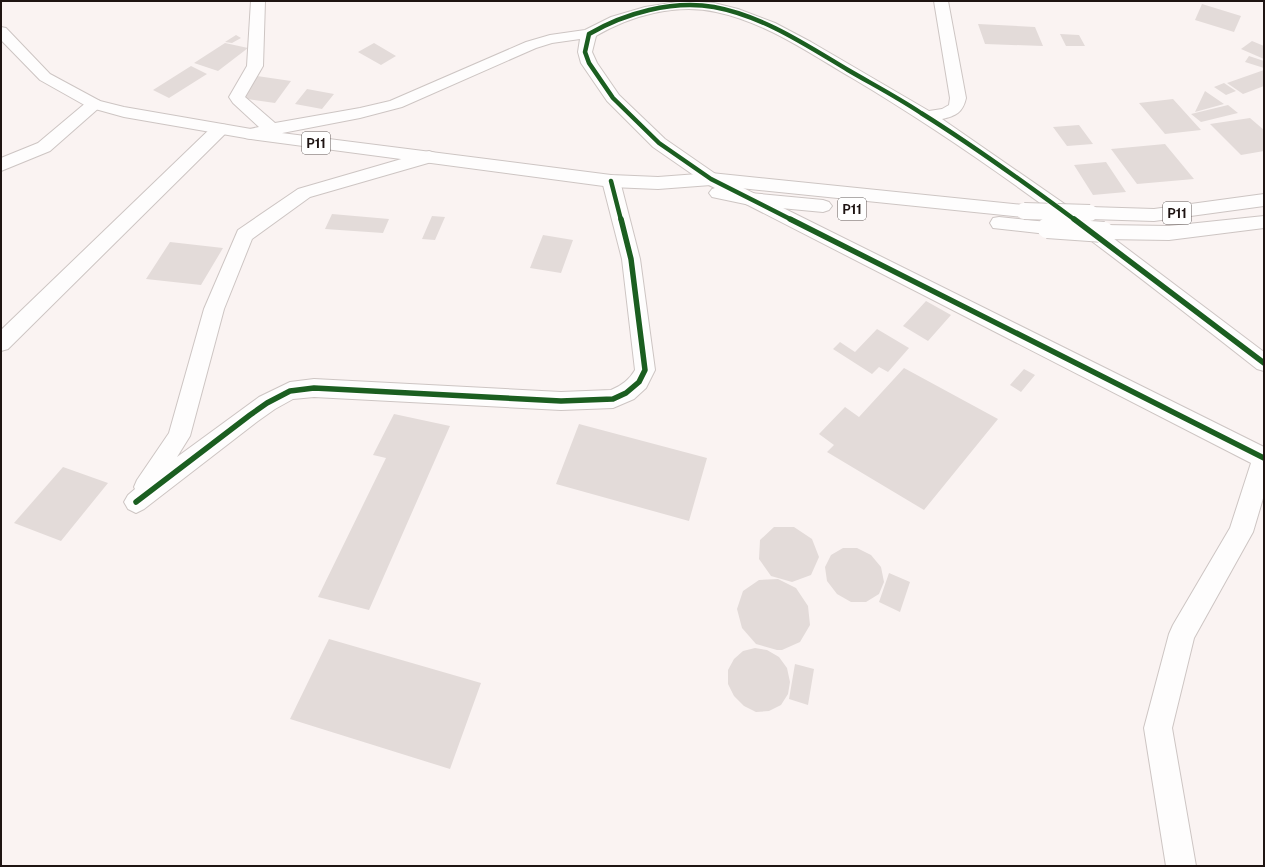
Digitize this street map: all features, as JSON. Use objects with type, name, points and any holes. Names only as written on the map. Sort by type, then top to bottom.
[{"type":"street","points":[[258,1],[255,66],[237,97],[272,128]]},
{"type":"street","points":[[927,116],[946,114],[956,107],[958,98],[941,1]]},
{"type":"street","points":[[251,134],[272,128],[372,112],[396,104],[531,44],[550,39],[589,34],[618,19],[672,6],[693,3],[716,7],[751,19],[787,34],[927,116],[1165,286],[1264,364]]},
{"type":"street","name":"P11","points":[[1,31],[45,77],[94,104],[124,112],[251,134],[611,181],[658,183],[711,180],[1024,212],[1154,215],[1264,200]]},
{"type":"street","points":[[589,34],[585,52],[589,63],[613,98],[659,143],[711,180],[1264,458],[1241,532],[1182,634],[1158,728],[1181,866]]},
{"type":"street","points":[[1,165],[44,147],[94,104]]},
{"type":"street","points":[[1,343],[220,129]]},
{"type":"street","points":[[429,157],[304,193],[244,235],[214,309],[179,436],[136,502],[250,415],[267,403],[290,391],[314,388],[561,401],[613,399],[626,394],[639,382],[645,370],[631,259],[611,181]]},
{"type":"street","name":"P11","points":[[658,183],[750,199],[1047,228],[1104,232],[1169,233],[1264,222]]},
{"type":"building","points":[[1202,4],[1241,16],[1234,32],[1195,20]]},
{"type":"building","points":[[978,24],[1035,27],[1043,46],[985,44]]},
{"type":"building","points":[[1060,34],[1079,35],[1085,46],[1066,46]]},
{"type":"building","points":[[236,35],[241,38],[232,43],[225,42]]},
{"type":"building","points":[[1252,41],[1264,46],[1264,59],[1241,49]]},
{"type":"building","points":[[225,43],[248,48],[218,71],[194,63]]},
{"type":"building","points":[[374,43],[396,56],[381,65],[358,52]]},
{"type":"building","points":[[1249,56],[1264,61],[1264,68],[1245,62]]},
{"type":"building","points":[[191,66],[207,74],[169,98],[153,90]]},
{"type":"building","points":[[1264,70],[1264,86],[1243,94],[1227,83]]},
{"type":"building","points":[[257,76],[291,81],[275,103],[240,98]]},
{"type":"building","points":[[1224,83],[1236,91],[1226,95],[1214,87]]},
{"type":"building","points":[[307,89],[334,94],[322,109],[295,104]]},
{"type":"building","points":[[1205,91],[1224,104],[1195,112]]},
{"type":"building","points":[[1173,99],[1201,130],[1165,134],[1139,103]]},
{"type":"building","points":[[1228,105],[1238,113],[1201,122],[1191,114]]},
{"type":"building","points":[[1250,118],[1264,130],[1264,151],[1241,155],[1210,124]]},
{"type":"building","points":[[1079,125],[1093,144],[1067,146],[1053,127]]},
{"type":"building","points":[[1165,144],[1194,179],[1137,184],[1111,149]]},
{"type":"building","points":[[1106,162],[1126,192],[1093,195],[1074,165]]},
{"type":"building","points":[[332,214],[389,219],[383,233],[325,229]]},
{"type":"building","points":[[432,216],[445,217],[435,240],[422,239]]},
{"type":"building","points":[[543,235],[573,240],[561,273],[530,268]]},
{"type":"building","points":[[170,242],[223,248],[201,285],[146,279]]},
{"type":"building","points":[[926,301],[951,315],[928,341],[903,326]]},
{"type":"building","points":[[877,329],[909,348],[888,372],[879,367],[872,374],[833,349],[840,342],[855,352]]},
{"type":"building","points":[[904,368],[998,419],[924,510],[827,452],[834,445],[819,434],[845,407],[859,417]]},
{"type":"building","points":[[1024,369],[1035,375],[1021,392],[1010,385]]},
{"type":"building","points":[[394,414],[450,426],[369,610],[318,597],[386,458],[373,455]]},
{"type":"building","points":[[579,424],[707,458],[689,521],[556,484]]},
{"type":"building","points":[[63,467],[108,483],[61,541],[14,523]]},
{"type":"building","points":[[774,527],[794,527],[812,539],[819,557],[811,575],[792,582],[771,576],[759,559],[760,540]]},
{"type":"building","points":[[843,548],[857,548],[871,555],[881,567],[884,582],[879,594],[866,602],[851,602],[837,594],[827,581],[825,567],[831,555]]},
{"type":"building","points":[[889,573],[910,582],[900,612],[879,602]]},
{"type":"building","points":[[778,579],[796,588],[808,606],[810,625],[800,642],[782,650],[756,644],[742,628],[737,609],[743,591],[759,580]]},
{"type":"building","points":[[329,639],[481,683],[450,769],[290,719]]},
{"type":"building","points":[[755,648],[767,650],[779,657],[787,668],[790,682],[788,694],[781,705],[769,711],[756,712],[744,706],[734,696],[728,684],[728,670],[734,659],[743,651]]},
{"type":"building","points":[[795,664],[814,669],[808,705],[789,699]]},
{"type":"cycle path","points":[[1264,363],[1099,237],[971,146],[911,106],[806,45],[770,26],[752,18],[714,7],[684,5],[650,10],[616,20],[589,34],[585,52],[589,63],[613,98],[659,143],[711,179],[1264,458]]},
{"type":"cycle path","points":[[136,502],[250,415],[267,403],[290,391],[314,388],[561,401],[613,399],[626,393],[639,382],[645,370],[631,259],[611,181]]}]
